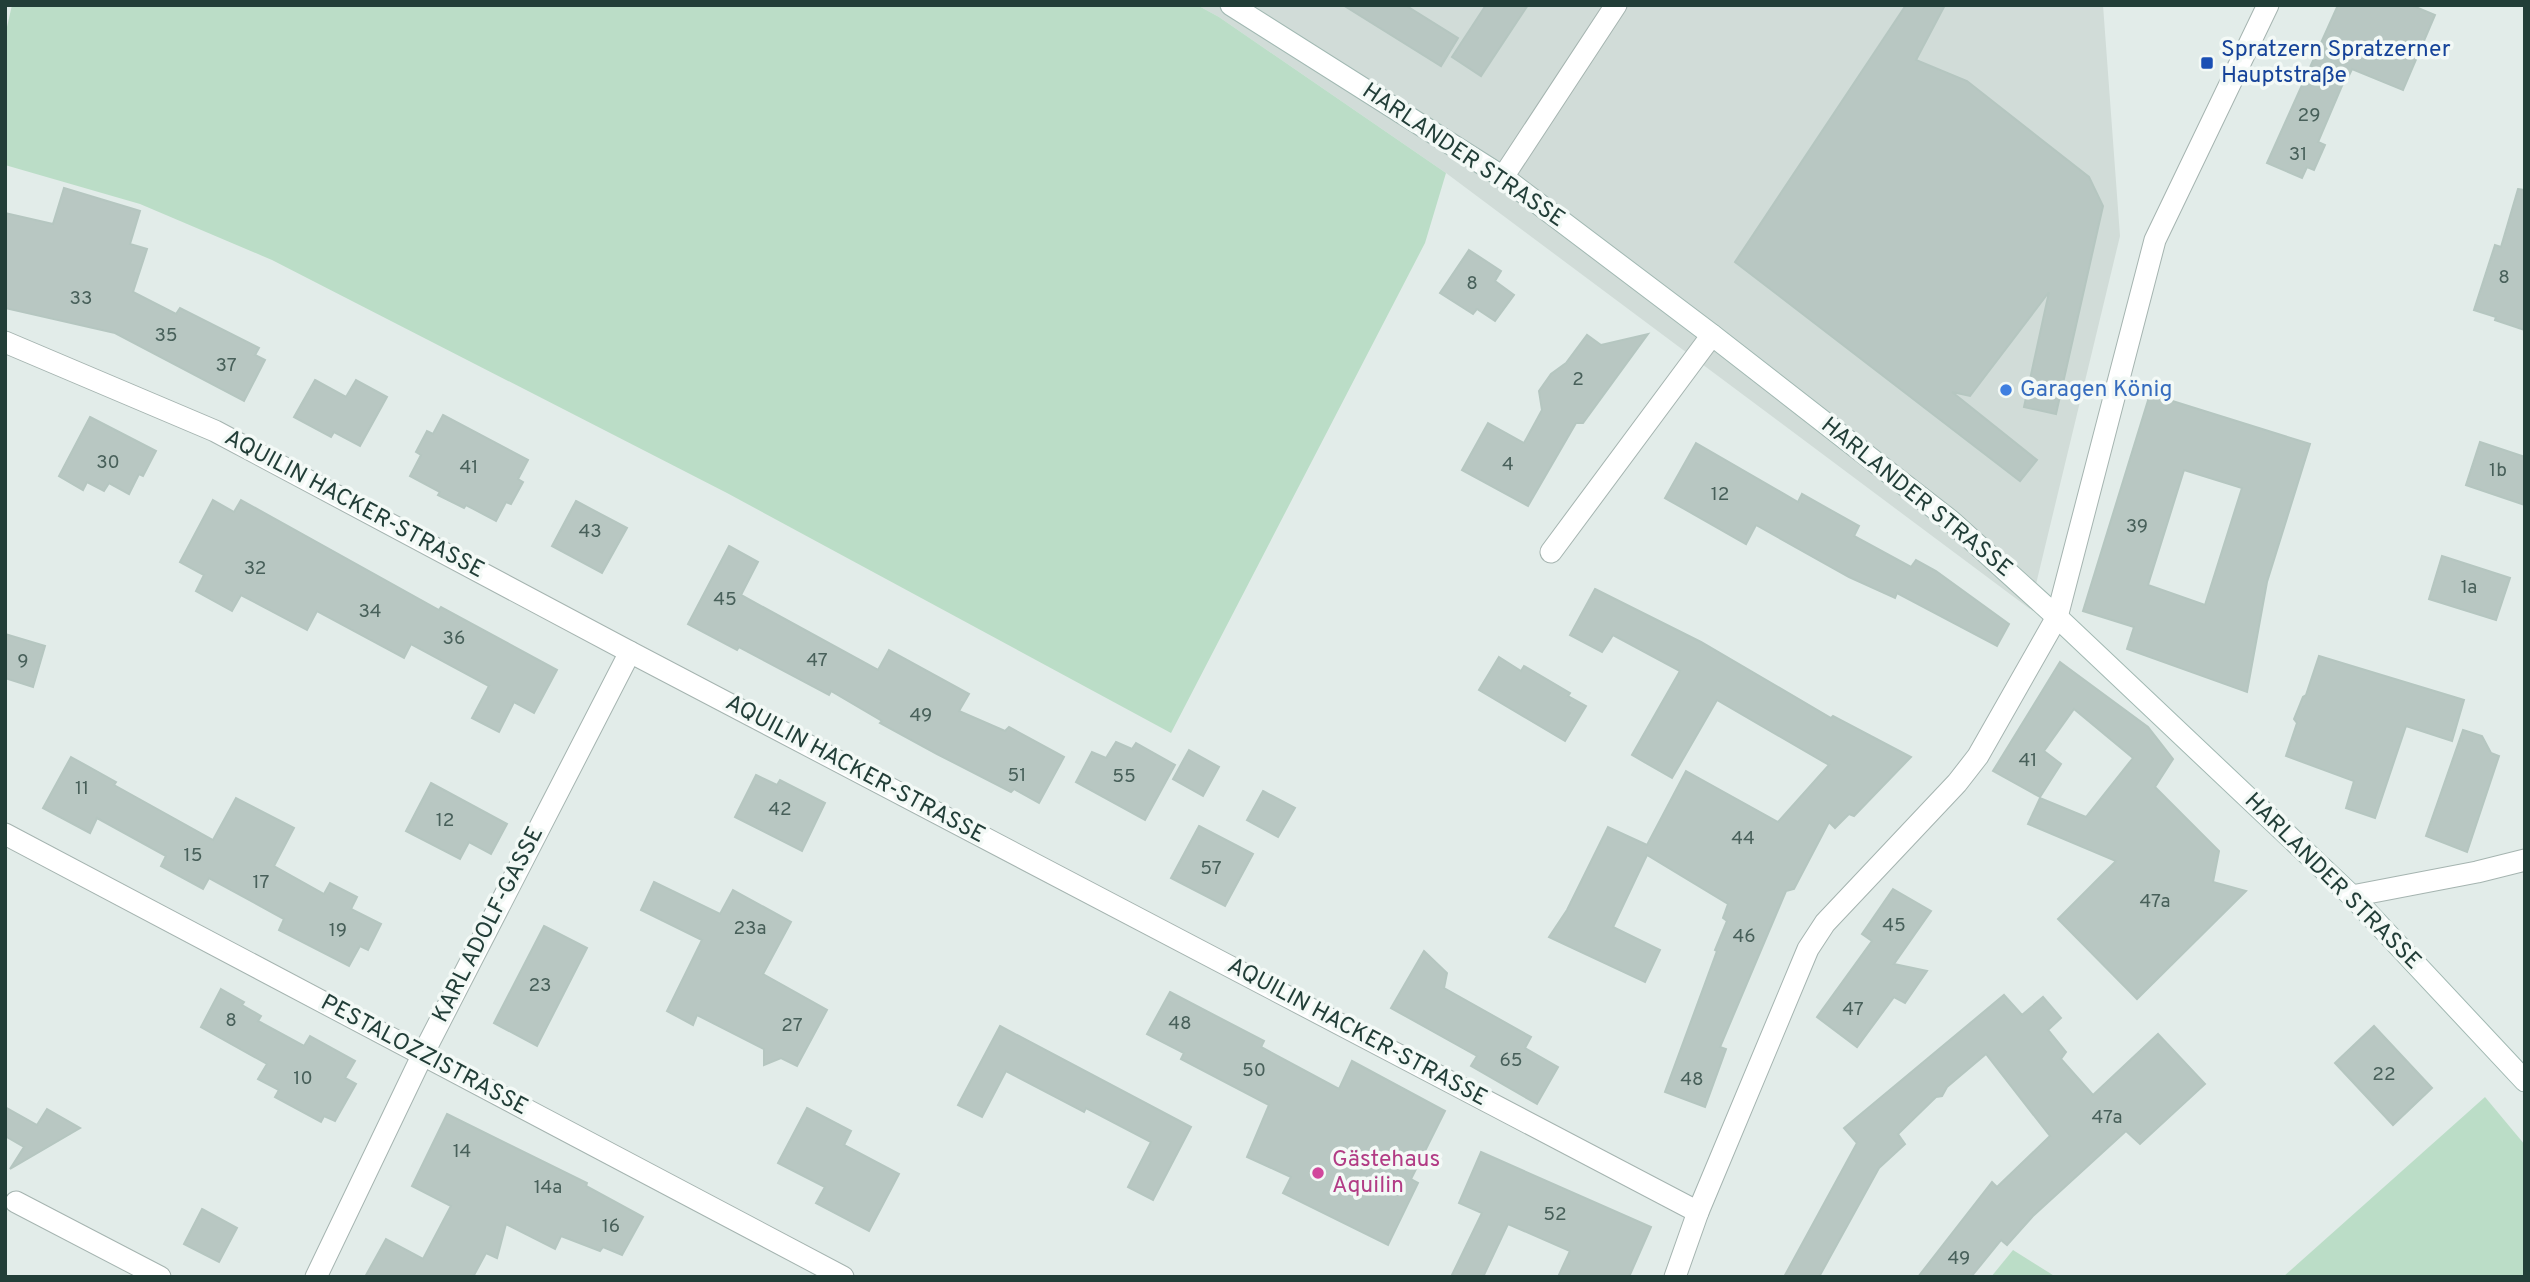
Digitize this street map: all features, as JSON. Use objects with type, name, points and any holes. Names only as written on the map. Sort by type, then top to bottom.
[{"type":"street","name":"HARLANDER STRASSE","points":[[1231,5],[1503,177],[1951,521],[2057,617],[2352,896],[2525,1081]]},
{"type":"street","points":[[1503,177],[1616,5]]},
{"type":"street","points":[[1675,1277],[1698,1212],[1808,949],[1825,923],[1957,783],[1978,756],[2057,617],[2155,240],[2268,5]]},
{"type":"street","points":[[1551,552],[1712,335]]},
{"type":"street","name":"AQUILIN HACKER-STRASSE","points":[[5,342],[215,431],[630,652],[1698,1212]]},
{"type":"street","name":"KARL ADOLF-GASSE","points":[[316,1277],[422,1056],[630,652]]},
{"type":"street","name":"PESTALOZZISTRASSE","points":[[5,834],[843,1277]]},
{"type":"street","points":[[2352,896],[2525,860]]},
{"type":"street","points":[[16,1202],[160,1277]]},
{"type":"shaded area","points":[[1197,5],[2103,5],[2120,236],[2030,609],[1446,173],[1219,17]]},
{"type":"green space","points":[[12,5],[1197,5],[1219,17],[1446,173],[1425,243],[1171,733],[727,493],[272,260],[140,204],[5,165],[5,28]]},
{"type":"green space","points":[[2485,1097],[2525,1145],[2525,1277],[2283,1277]]},
{"type":"green space","points":[[2013,1250],[2056,1277],[1991,1277]]},
{"type":"building","points":[[1343,5],[1405,5],[1458,38],[1441,66]]},
{"type":"building","points":[[1486,5],[1528,5],[1481,76],[1452,57]]},
{"type":"building","points":[[1906,5],[1945,5],[1916,60],[1967,81],[2089,177],[2103,206],[2056,414],[2024,407],[2049,292],[1970,396],[1952,392],[2037,460],[2020,481],[1735,262]]},
{"type":"building","points":[[2338,5],[2411,5],[2435,15],[2403,90],[2352,69],[2346,82],[2344,81],[2318,142],[2325,145],[2314,170],[2307,167],[2302,178],[2267,163]]},
{"type":"building","points":[[64,188],[140,211],[130,244],[147,249],[133,292],[176,314],[180,308],[259,348],[255,355],[265,360],[244,401],[115,333],[5,308],[5,213],[53,224]]},
{"type":"building","points":[[2518,189],[2525,190],[2525,330],[2474,310],[2495,245],[2501,247]]},
{"type":"building","points":[[1469,250],[1501,271],[1495,281],[1514,295],[1495,321],[1477,309],[1473,314],[1440,293]]},
{"type":"building","points":[[1648,334],[1583,423],[1576,423],[1528,506],[1462,470],[1488,423],[1524,443],[1542,410],[1539,391],[1551,374],[1566,363],[1587,335],[1601,345]]},
{"type":"building","points":[[315,380],[346,397],[356,380],[387,397],[360,446],[334,432],[331,437],[294,417]]},
{"type":"building","points":[[2150,394],[2310,444],[2267,582],[2247,692],[2127,649],[2134,627],[2083,611]],"holes":[[[2184,470],[2242,488],[2205,605],[2148,585]]]},
{"type":"building","points":[[443,415],[528,460],[518,479],[523,482],[511,504],[506,502],[496,521],[466,505],[464,508],[438,495],[440,492],[410,476],[421,455],[416,452],[427,431],[433,434]]},
{"type":"building","points":[[90,417],[156,451],[143,476],[139,474],[129,494],[109,483],[104,491],[87,482],[83,490],[59,476]]},
{"type":"building","points":[[2480,442],[2525,457],[2525,505],[2466,485]]},
{"type":"building","points":[[1696,443],[1798,502],[1802,494],[1859,526],[1854,536],[1911,567],[1916,560],[1936,571],[2009,624],[1997,646],[1897,593],[1895,598],[1849,577],[1756,525],[1746,544],[1665,498]]},
{"type":"building","points":[[213,500],[234,512],[241,500],[439,610],[441,607],[557,670],[534,713],[514,702],[499,732],[472,718],[489,686],[411,644],[404,658],[317,611],[307,630],[241,595],[232,611],[196,591],[204,575],[180,562]]},
{"type":"building","points":[[576,501],[627,528],[602,573],[552,546]]},
{"type":"building","points":[[729,546],[758,562],[741,595],[878,670],[889,650],[969,694],[959,711],[1005,731],[1009,727],[1064,757],[1039,803],[1014,789],[1011,792],[937,754],[880,723],[882,721],[831,691],[829,695],[739,647],[737,650],[688,624]]},
{"type":"building","points":[[2442,556],[2510,578],[2496,620],[2429,599]]},
{"type":"building","points":[[1595,589],[1701,642],[1831,718],[1833,716],[1911,757],[1854,816],[1849,814],[1835,828],[1829,822],[1794,889],[1786,891],[1720,1047],[1726,1049],[1705,1107],[1665,1092],[1717,951],[1715,950],[1727,921],[1723,918],[1728,904],[1647,855],[1613,927],[1660,950],[1645,982],[1549,937],[1567,910],[1608,827],[1647,845],[1686,771],[1778,822],[1829,765],[1717,700],[1672,778],[1632,755],[1680,671],[1613,635],[1602,652],[1570,635]]},
{"type":"building","points":[[5,634],[45,646],[33,687],[5,678]]},
{"type":"building","points":[[2319,656],[2464,700],[2452,741],[2406,726],[2375,818],[2346,808],[2354,781],[2286,756],[2297,723],[2294,719],[2306,695]]},
{"type":"building","points":[[1499,657],[1521,671],[1524,666],[1570,693],[1568,696],[1586,706],[1565,741],[1479,690]]},
{"type":"building","points":[[2060,662],[2148,727],[2173,759],[2155,787],[2219,851],[2213,882],[2246,891],[2137,999],[2058,919],[2116,861],[2028,824],[2040,798],[2086,817],[2133,758],[2074,709],[2044,751],[2061,764],[2040,797],[1993,771]]},
{"type":"building","points":[[2463,730],[2482,736],[2491,753],[2499,756],[2467,852],[2426,836]]},
{"type":"building","points":[[1116,742],[1132,749],[1136,743],[1175,765],[1145,820],[1076,782],[1092,752],[1106,758]]},
{"type":"building","points":[[1189,750],[1219,767],[1203,796],[1173,779]]},
{"type":"building","points":[[71,757],[116,782],[114,785],[213,840],[236,798],[294,828],[274,866],[324,894],[330,883],[357,897],[351,909],[381,924],[368,950],[360,946],[349,966],[279,930],[284,919],[209,878],[203,889],[161,866],[166,856],[97,818],[90,833],[43,808]]},
{"type":"building","points":[[756,775],[777,785],[780,780],[825,803],[802,851],[735,817]]},
{"type":"building","points":[[431,783],[507,824],[491,854],[469,842],[460,859],[406,831]]},
{"type":"building","points":[[1263,791],[1295,808],[1278,837],[1247,820]]},
{"type":"building","points":[[1199,826],[1253,854],[1225,906],[1171,878]]},
{"type":"building","points":[[654,882],[720,914],[733,890],[791,922],[763,974],[827,1010],[797,1066],[781,1058],[764,1065],[764,1049],[697,1015],[693,1025],[667,1011],[702,940],[641,910]]},
{"type":"building","points":[[1893,889],[1931,911],[1894,964],[1927,971],[1905,1003],[1894,997],[1857,1047],[1817,1017],[1872,941],[1862,934]]},
{"type":"building","points":[[544,926],[587,948],[537,1046],[494,1023]]},
{"type":"building","points":[[1424,951],[1447,973],[1444,988],[1531,1037],[1525,1048],[1558,1067],[1537,1104],[1471,1066],[1477,1056],[1391,1008]]},
{"type":"building","points":[[221,989],[261,1016],[258,1021],[304,1046],[310,1036],[355,1061],[345,1078],[356,1084],[335,1121],[324,1116],[321,1122],[275,1097],[279,1090],[258,1079],[267,1064],[201,1027]]},
{"type":"building","points":[[1170,992],[1264,1041],[1261,1047],[1339,1089],[1352,1061],[1445,1111],[1411,1179],[1418,1183],[1388,1245],[1283,1193],[1291,1177],[1247,1157],[1269,1105],[1181,1059],[1184,1053],[1147,1034]]},
{"type":"building","points":[[2004,995],[2022,1015],[2043,997],[2061,1018],[2048,1030],[2066,1052],[2061,1059],[2093,1095],[2158,1034],[2205,1084],[2140,1144],[2126,1131],[2033,1216],[2007,1245],[2001,1240],[1971,1277],[1918,1277],[1992,1182],[1997,1187],[2050,1136],[1986,1054],[1898,1134],[1905,1144],[1879,1168],[1819,1277],[1784,1277],[1857,1143],[1844,1128]]},
{"type":"building","points":[[1000,1026],[1191,1127],[1153,1200],[1128,1187],[1151,1142],[1086,1108],[1084,1112],[1006,1071],[982,1117],[958,1105]]},
{"type":"building","points":[[2374,1026],[2432,1088],[2393,1125],[2335,1063]]},
{"type":"building","points":[[5,1107],[37,1125],[47,1109],[80,1128],[10,1169],[24,1147],[5,1136]]},
{"type":"building","points":[[807,1108],[851,1131],[844,1145],[899,1174],[869,1231],[816,1203],[825,1187],[778,1163]]},
{"type":"building","points":[[447,1114],[587,1183],[586,1186],[643,1217],[622,1255],[603,1247],[600,1251],[561,1236],[555,1249],[506,1224],[497,1258],[486,1253],[473,1277],[365,1277],[386,1239],[423,1259],[451,1206],[412,1186]]},
{"type":"building","points":[[1481,1152],[1651,1227],[1629,1277],[1558,1277],[1570,1251],[1508,1224],[1483,1277],[1451,1277],[1482,1213],[1459,1203]]},
{"type":"building","points":[[202,1209],[237,1228],[219,1262],[184,1244]]},
{"type":"place","name":"Spratzern Spratzerner Hauptstraße","points":[[2207,63]]},
{"type":"place","name":"Garagen König","points":[[2006,390]]},
{"type":"place","name":"Gästehaus Aquilin","points":[[1318,1173]]}]
